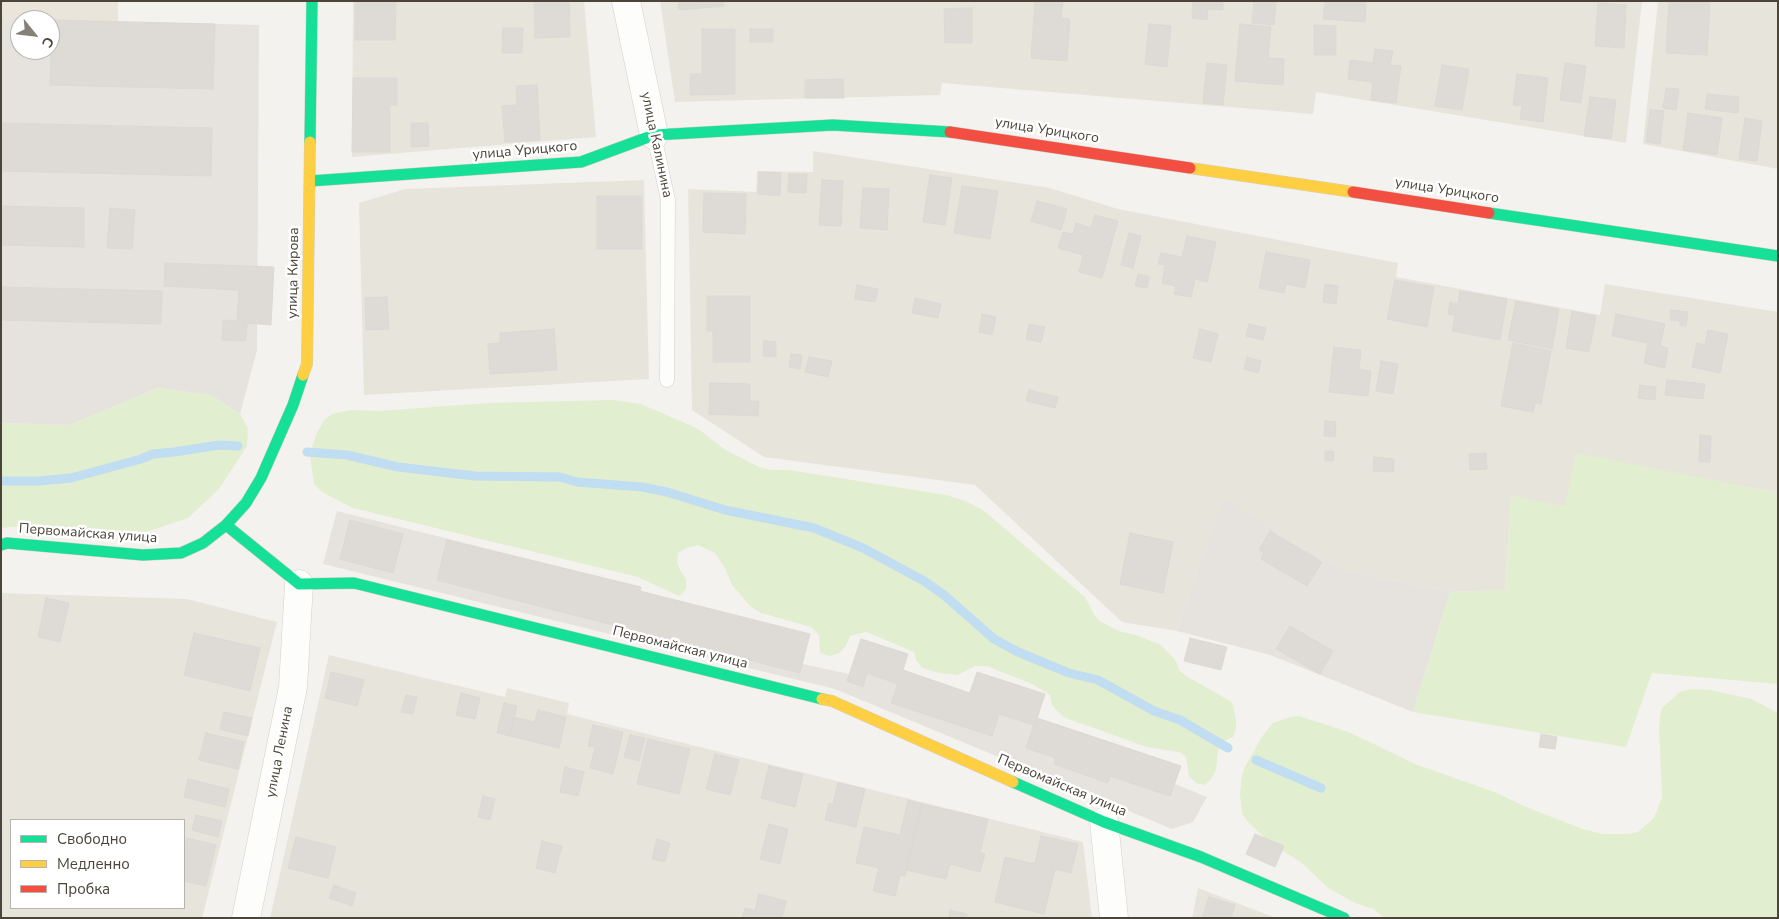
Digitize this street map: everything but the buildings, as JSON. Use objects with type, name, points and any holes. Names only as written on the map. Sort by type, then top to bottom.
[{"type":"street","name":"улица Кирова","points":[[226,525],[246,502],[261,478],[293,405],[307,364],[312,1]]},
{"type":"street","name":"улица Калинина","points":[[626,1],[654,135]]},
{"type":"street","name":"улица Урицкого","points":[[310,182],[581,162],[654,135],[832,125],[944,131],[1778,256]]},
{"type":"street","name":"Первомайская улица","points":[[1,545],[143,555],[181,553],[203,543],[226,525]]},
{"type":"street","points":[[226,525],[299,584]]},
{"type":"street","name":"Первомайская улица","points":[[299,584],[354,583],[832,701],[1104,822],[1201,857],[1344,918]]},
{"type":"street","name":"улица Ленина","points":[[246,918],[293,687],[299,584]]},
{"type":"street","points":[[1104,822],[1114,918]]},
{"type":"lane","name":"улица Калинина","points":[[654,135],[668,200],[667,380]]},
{"type":"shaded area","points":[[1,1],[118,1],[118,22],[60,21],[60,10],[10,10],[10,19],[1,19]]},
{"type":"shaded area","points":[[353,1],[584,1],[596,137],[352,157]]},
{"type":"shaded area","points":[[660,1],[1778,1],[1778,169],[1643,144],[1658,2],[1642,2],[1626,143],[1316,92],[1313,114],[942,83],[940,95],[675,102]]},
{"type":"shaded area","points":[[1,19],[10,19],[10,60],[60,60],[60,20],[259,25],[257,350],[240,414],[211,395],[158,388],[69,425],[1,423]]},
{"type":"shaded area","points":[[813,151],[1050,188],[1118,209],[1398,263],[1396,277],[1600,315],[1605,284],[1778,312],[1778,493],[1576,454],[1565,507],[1511,496],[1505,590],[1450,592],[1357,573],[1304,548],[1222,499],[1177,631],[1122,622],[975,485],[764,457],[692,410],[688,189],[756,192],[757,171],[813,172]]},
{"type":"shaded area","points":[[644,180],[649,379],[364,395],[359,203],[405,189]]},
{"type":"shaded area","points":[[1222,498],[1304,548],[1357,573],[1450,592],[1413,712],[1270,655],[1177,631]]},
{"type":"shaded area","points":[[337,511],[641,587],[640,591],[803,664],[849,674],[861,639],[908,654],[903,670],[969,693],[977,672],[1045,694],[1038,718],[1181,766],[1175,784],[1207,797],[1193,822],[1172,829],[835,689],[323,564]]},
{"type":"shaded area","points":[[1,593],[187,599],[277,622],[202,918],[1,918]]},
{"type":"shaded area","points":[[329,655],[505,697],[507,688],[569,703],[567,714],[1083,842],[1092,918],[270,918]]},
{"type":"shaded area","points":[[1198,888],[1276,918],[1192,918]]},
{"type":"green space","points":[[158,388],[211,395],[240,414],[248,428],[247,446],[219,489],[188,518],[140,534],[14,527],[1,528],[1,423],[69,425]]},
{"type":"green space","points":[[612,400],[641,404],[692,426],[724,449],[759,467],[946,495],[965,501],[983,510],[1085,597],[1095,616],[1101,622],[1119,631],[1139,636],[1161,645],[1176,661],[1179,670],[1186,676],[1232,702],[1236,728],[1233,737],[1224,741],[1218,751],[1216,770],[1211,779],[1205,785],[1196,783],[1189,776],[1186,757],[1179,752],[1147,747],[1063,717],[1052,705],[1050,695],[1032,684],[987,666],[975,666],[958,675],[939,673],[922,668],[916,660],[914,652],[866,632],[850,636],[846,646],[839,653],[830,656],[820,653],[819,635],[811,627],[761,613],[751,607],[732,585],[725,568],[715,553],[698,545],[678,553],[677,563],[686,579],[686,589],[679,596],[638,577],[353,508],[322,492],[314,484],[310,456],[315,437],[324,420],[332,414],[351,410],[380,411],[487,403]]},
{"type":"green space","points":[[1576,453],[1778,493],[1778,684],[1652,673],[1626,747],[1413,712],[1450,592],[1505,590],[1511,496],[1565,506]]},
{"type":"green space","points":[[1691,689],[1710,690],[1751,699],[1778,713],[1778,918],[1385,918],[1373,909],[1355,903],[1328,888],[1302,863],[1269,842],[1248,822],[1242,813],[1240,794],[1242,775],[1261,738],[1273,723],[1299,716],[1351,733],[1415,764],[1497,793],[1526,807],[1583,829],[1602,834],[1638,832],[1654,818],[1662,797],[1659,728],[1662,708],[1680,692]]},
{"type":"waterway","points":[[1,481],[39,481],[71,478],[153,454],[219,445],[238,446]]},
{"type":"waterway","points":[[307,452],[347,455],[398,467],[475,476],[560,477],[577,482],[642,487],[667,492],[725,510],[814,528],[863,548],[924,581],[944,595],[994,639],[1018,652],[1069,673],[1098,680],[1154,711],[1180,720],[1228,748]]},
{"type":"waterway","points":[[1256,760],[1321,788]]},
{"type":"traffic: fast","points":[[310,142],[312,1]]},
{"type":"traffic: fast","points":[[310,181],[581,162],[654,135],[833,125],[950,132]]},
{"type":"traffic: fast","points":[[1489,213],[1778,256]]},
{"type":"traffic: fast","points":[[1,545],[7,543],[143,555],[181,553],[203,543],[226,525],[246,503],[261,478],[293,405],[303,375]]},
{"type":"traffic: fast","points":[[226,525],[299,584],[354,583],[822,699]]},
{"type":"traffic: fast","points":[[1013,782],[1104,822],[1201,857],[1344,918]]},
{"type":"traffic: slow","points":[[303,375],[307,364],[310,142]]},
{"type":"traffic: slow","points":[[1190,168],[1353,192]]},
{"type":"traffic: slow","points":[[822,699],[832,701],[1013,782]]},
{"type":"traffic: jam","points":[[950,132],[1190,168]]},
{"type":"traffic: jam","points":[[1353,192],[1489,213]]}]
